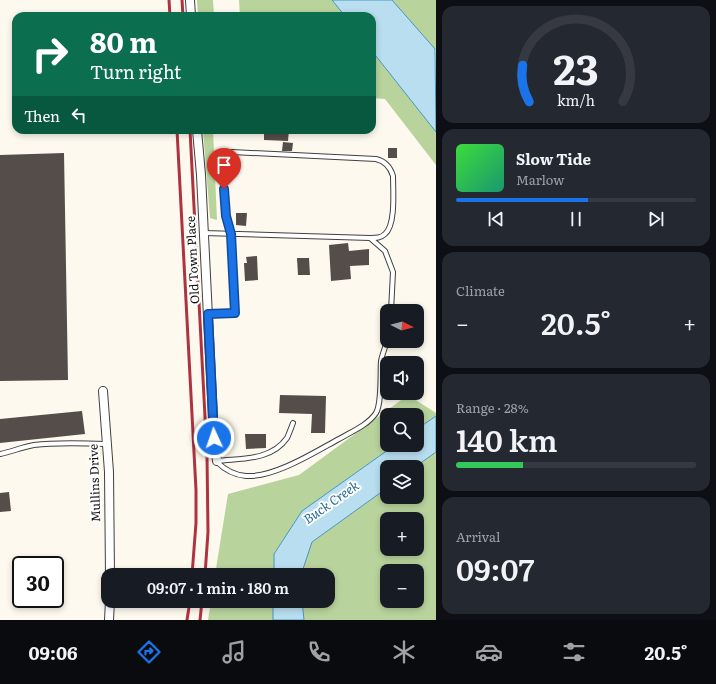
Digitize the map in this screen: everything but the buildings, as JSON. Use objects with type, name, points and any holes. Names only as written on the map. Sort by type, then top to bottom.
[{"type":"street","points":[[190,0],[191,12]]},
{"type":"street","name":"Old Town Place","points":[[197,134],[201,175],[216,461]]},
{"type":"street","name":"Mullins Drive","points":[[103,391],[109,472],[110,568]]},
{"type":"street","points":[[109,620],[110,608]]},
{"type":"lane","points":[[204,233],[231,234],[370,238],[380,237],[386,234],[390,228],[392,220],[393,176],[391,169],[382,160],[376,159],[232,152],[225,157],[223,163],[223,176],[226,216],[231,234],[235,313],[208,314]]},
{"type":"lane","points":[[370,238],[385,251],[393,272],[391,304]]},
{"type":"lane","points":[[216,461],[225,469],[235,474],[247,476],[261,475],[278,470],[311,455],[370,420],[377,412],[379,405],[381,360],[385,348]]},
{"type":"lane","points":[[216,461],[259,457],[271,452],[286,438],[293,423]]},
{"type":"lane","points":[[0,454],[12,452],[33,445],[77,443],[106,444]]},
{"type":"green space","points":[[197,0],[213,0],[214,12],[198,12]]},
{"type":"green space","points":[[239,0],[332,0],[342,12],[240,12]]},
{"type":"green space","points":[[392,0],[436,0],[436,50],[435,49]]},
{"type":"green space","points":[[376,56],[436,132],[436,165],[385,99],[376,98]]},
{"type":"green space","points":[[203,134],[213,134],[217,220],[210,218]]},
{"type":"green space","points":[[401,400],[416,400],[436,413],[436,416],[424,424],[424,408],[390,408]]},
{"type":"green space","points":[[380,416],[380,452],[385,452],[302,511],[274,554],[274,568],[216,568],[228,494],[299,475]]},
{"type":"green space","points":[[436,452],[436,620],[304,620],[303,608],[335,608],[335,568],[303,568],[312,542],[380,493],[380,504],[424,504],[424,461]]},
{"type":"green space","points":[[210,608],[273,608],[273,620],[208,620]]},
{"type":"water","points":[[332,0],[392,0],[435,49],[436,132],[376,56],[376,12],[342,12]]},
{"type":"water","name":"Buck Creek","points":[[436,416],[436,452],[424,461],[380,460],[380,493],[312,542],[303,568],[274,568],[274,554],[302,511],[385,452],[424,452],[424,424]]},
{"type":"water","points":[[273,608],[303,608],[304,620],[273,620]]},
{"type":"railway","points":[[169,0],[170,12]]},
{"type":"railway","points":[[182,0],[183,12]]},
{"type":"railway","points":[[177,134],[196,490],[196,523],[193,568]]},
{"type":"railway","points":[[190,134],[207,455],[208,532],[205,568]]},
{"type":"railway","points":[[187,620],[189,608]]},
{"type":"railway","points":[[200,620],[201,608]]},
{"type":"route","points":[[214,438],[208,314],[235,313],[231,234],[226,216],[224,189]]}]
